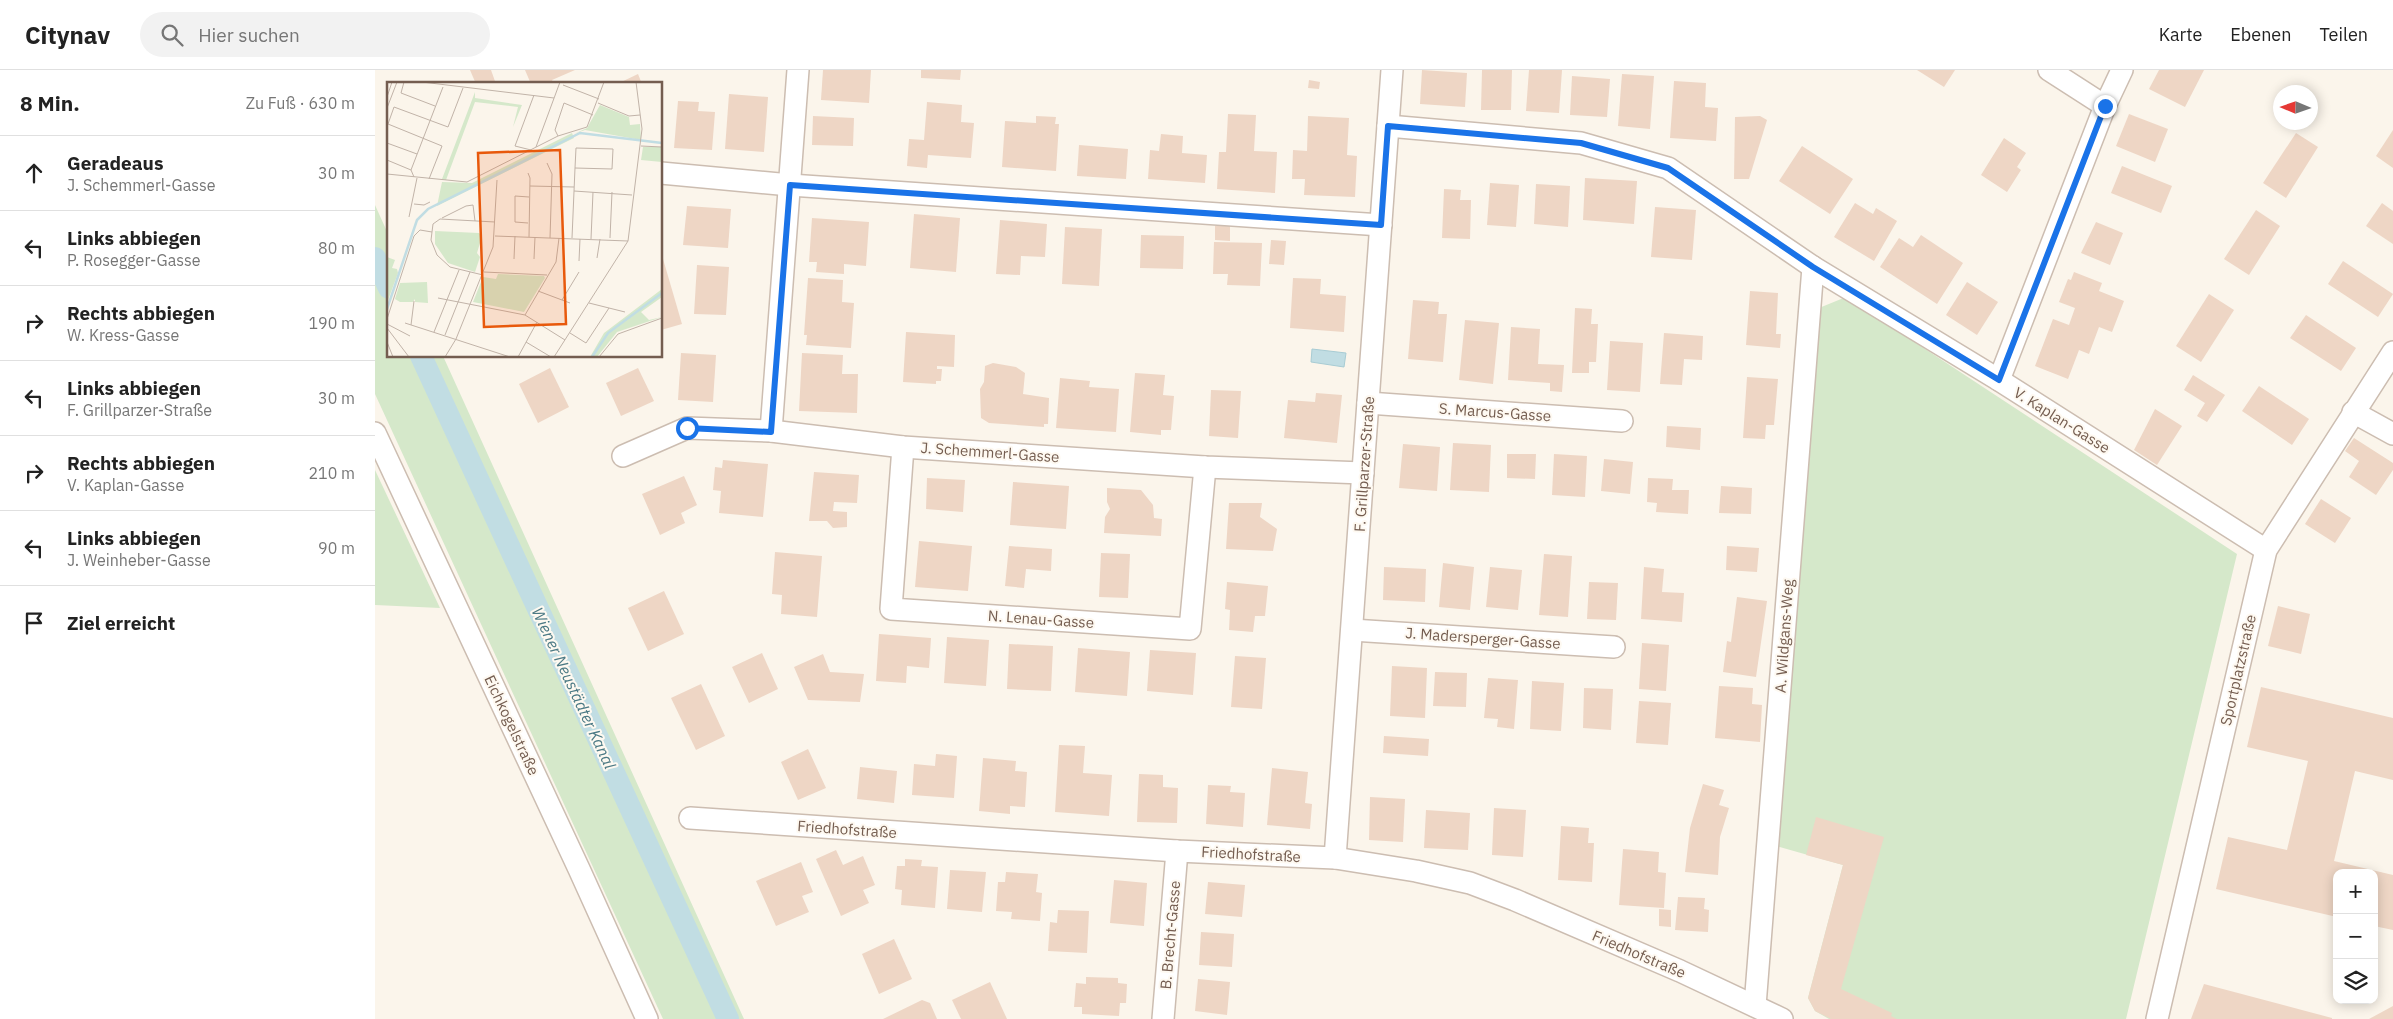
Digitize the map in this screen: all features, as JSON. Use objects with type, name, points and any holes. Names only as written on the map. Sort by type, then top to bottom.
[{"type":"street","points":[[771,432],[798,70]]},
{"type":"street","name":"F. Grillparzer-Straße","points":[[1335,858],[1392,70]]},
{"type":"street","points":[[2049,70],[2105,106]]},
{"type":"street","points":[[1999,380],[2105,106],[2123,70]]},
{"type":"street","name":"V. Kaplan-Gasse","points":[[1388,126],[1581,143],[1668,168],[1813,267],[1999,380],[2266,550]]},
{"type":"street","points":[[663,173],[790,185],[1381,225]]},
{"type":"street","name":"A. Wildgans-Weg","points":[[1755,1006],[1813,267]]},
{"type":"street","name":"Sportplatzstraße","points":[[2157,1019],[2266,550],[2393,352]]},
{"type":"street","name":"S. Marcus-Gasse","points":[[1368,403],[1622,421]]},
{"type":"street","points":[[2353,412],[2393,434]]},
{"type":"street","name":"J. Schemmerl-Gasse","points":[[623,456],[687,428],[771,432],[903,446],[1205,467],[1363,473]]},
{"type":"street","name":"Eichkogelstraße","points":[[375,433],[575,860],[647,1019]]},
{"type":"street","name":"N. Lenau-Gasse","points":[[903,446],[891,608],[1190,629],[1205,467]]},
{"type":"street","name":"J. Madersperger-Gasse","points":[[1352,630],[1614,647]]},
{"type":"street","name":"Friedhofstraße","points":[[690,818],[1177,851],[1335,858],[1416,872],[1470,883],[1534,908],[1782,1019]]},
{"type":"street","name":"B. Brecht-Gasse","points":[[1163,1019],[1177,851]]},
{"type":"green space","points":[[375,205],[387,232],[387,358],[444,358],[744,1019],[663,1019],[375,394]]},
{"type":"green space","points":[[1846,297],[2237,554],[2126,1019],[1829,1019],[1815,1011],[1808,998],[1843,865],[1776,846],[1819,308]]},
{"type":"green space","points":[[375,470],[440,608],[375,605]]},
{"type":"water","points":[[1312,349],[1346,353],[1344,367],[1311,362]]},
{"type":"building","points":[[470,70],[491,70],[495,82],[475,82]]},
{"type":"building","points":[[525,70],[575,70],[552,80],[553,82],[530,82]]},
{"type":"building","points":[[823,70],[871,70],[869,103],[821,100]]},
{"type":"building","points":[[921,70],[961,70],[960,80],[921,78]]},
{"type":"building","points":[[1422,70],[1467,73],[1465,107],[1420,104]]},
{"type":"building","points":[[1482,70],[1512,70],[1511,110],[1481,110]]},
{"type":"building","points":[[1529,70],[1562,70],[1559,113],[1526,111]]},
{"type":"building","points":[[1917,70],[1955,70],[1944,87]]},
{"type":"building","points":[[2159,70],[2204,70],[2185,107],[2149,89]]},
{"type":"building","points":[[638,74],[641,82],[621,82]]},
{"type":"building","points":[[1622,74],[1654,76],[1650,129],[1618,126]]},
{"type":"building","points":[[1572,76],[1610,79],[1607,117],[1570,115]]},
{"type":"building","points":[[1309,80],[1320,82],[1319,89],[1308,88]]},
{"type":"building","points":[[1674,81],[1706,83],[1705,107],[1718,108],[1716,141],[1670,138]]},
{"type":"building","points":[[729,94],[768,97],[764,152],[725,149]]},
{"type":"building","points":[[678,101],[699,102],[698,111],[715,112],[712,150],[674,148]]},
{"type":"building","points":[[927,102],[962,105],[961,122],[974,123],[971,158],[928,155],[927,168],[907,166],[909,139],[924,140]]},
{"type":"building","points":[[1228,114],[1256,115],[1254,151],[1277,152],[1275,193],[1217,189],[1219,152],[1226,152]]},
{"type":"building","points":[[2129,114],[2168,129],[2155,162],[2116,146]]},
{"type":"building","points":[[813,116],[854,118],[853,146],[812,145]]},
{"type":"building","points":[[1036,116],[1056,117],[1055,124],[1059,124],[1056,171],[1002,167],[1005,121],[1036,123]]},
{"type":"building","points":[[1308,116],[1349,118],[1347,155],[1357,156],[1355,197],[1304,195],[1305,179],[1292,179],[1293,150],[1307,151]]},
{"type":"building","points":[[1760,116],[1767,120],[1749,179],[1734,179],[1735,117]]},
{"type":"building","points":[[2393,130],[2393,168],[2376,156]]},
{"type":"building","points":[[2296,133],[2318,147],[2286,198],[2263,183]]},
{"type":"building","points":[[1161,134],[1183,136],[1182,153],[1207,155],[1205,183],[1148,179],[1150,150],[1159,151]]},
{"type":"building","points":[[2004,138],[2026,153],[2017,167],[2021,170],[2007,192],[1981,175]]},
{"type":"building","points":[[1079,145],[1128,149],[1126,179],[1077,176]]},
{"type":"building","points":[[1802,146],[1853,179],[1830,214],[1779,181]]},
{"type":"building","points":[[2122,166],[2172,186],[2161,213],[2111,193]]},
{"type":"building","points":[[1585,178],[1637,181],[1634,224],[1583,220]]},
{"type":"building","points":[[1490,183],[1519,185],[1516,227],[1487,225]]},
{"type":"building","points":[[1536,184],[1570,186],[1568,227],[1534,224]]},
{"type":"building","points":[[1444,189],[1461,190],[1460,200],[1471,200],[1470,239],[1442,238]]},
{"type":"building","points":[[1855,203],[1873,214],[1876,208],[1897,221],[1874,261],[1834,237]]},
{"type":"building","points":[[2382,203],[2393,211],[2393,244],[2366,226]]},
{"type":"building","points":[[687,206],[731,209],[728,248],[683,245]]},
{"type":"building","points":[[1655,207],[1696,210],[1692,260],[1651,257]]},
{"type":"building","points":[[2256,210],[2280,226],[2249,275],[2224,259]]},
{"type":"building","points":[[914,214],[960,218],[956,272],[910,268]]},
{"type":"building","points":[[812,218],[869,222],[866,266],[844,264],[844,274],[816,272],[817,262],[809,262]]},
{"type":"building","points":[[1000,220],[1047,224],[1045,257],[1021,256],[1020,275],[996,274]]},
{"type":"building","points":[[2096,222],[2123,233],[2110,265],[2081,253]]},
{"type":"building","points":[[1215,226],[1230,226],[1230,241],[1215,240]]},
{"type":"building","points":[[1065,227],[1102,229],[1099,286],[1062,284]]},
{"type":"building","points":[[1141,235],[1184,236],[1183,269],[1140,268]]},
{"type":"building","points":[[1921,235],[1963,263],[1937,304],[1880,267],[1899,238],[1913,247]]},
{"type":"building","points":[[1271,240],[1286,241],[1284,265],[1269,264]]},
{"type":"building","points":[[1214,242],[1262,243],[1260,286],[1227,285],[1228,274],[1213,274]]},
{"type":"building","points":[[663,259],[682,324],[663,329]]},
{"type":"building","points":[[2343,261],[2393,294],[2378,317],[2328,284]]},
{"type":"building","points":[[697,265],[729,267],[726,315],[694,314]]},
{"type":"building","points":[[2074,272],[2102,283],[2099,291],[2124,301],[2112,332],[2099,327],[2089,354],[2079,350],[2068,379],[2035,366],[2053,319],[2069,325],[2075,308],[2059,302],[2068,279],[2071,280]]},
{"type":"building","points":[[808,278],[843,280],[842,302],[854,303],[851,348],[806,345],[807,335],[804,335]]},
{"type":"building","points":[[1293,278],[1321,279],[1320,294],[1346,296],[1344,332],[1290,328]]},
{"type":"building","points":[[1967,282],[1998,302],[1977,335],[1946,315]]},
{"type":"building","points":[[1750,291],[1778,293],[1776,334],[1781,334],[1780,348],[1746,345]]},
{"type":"building","points":[[2209,294],[2234,310],[2201,362],[2176,346]]},
{"type":"building","points":[[1413,300],[1439,302],[1438,314],[1447,314],[1443,362],[1408,359]]},
{"type":"building","points":[[1575,308],[1592,309],[1591,324],[1598,324],[1596,362],[1589,362],[1589,373],[1572,373]]},
{"type":"building","points":[[2306,315],[2356,348],[2341,371],[2290,338]]},
{"type":"building","points":[[1465,320],[1499,323],[1493,384],[1459,380]]},
{"type":"building","points":[[1511,327],[1540,329],[1538,364],[1564,365],[1562,392],[1550,391],[1550,383],[1508,380]]},
{"type":"building","points":[[906,332],[955,335],[954,367],[937,366],[937,369],[942,369],[941,381],[936,381],[936,384],[903,382]]},
{"type":"building","points":[[1664,333],[1703,336],[1702,360],[1684,359],[1682,385],[1660,384]]},
{"type":"building","points":[[1610,341],[1643,343],[1640,392],[1607,390]]},
{"type":"building","points":[[681,353],[716,355],[713,402],[678,400]]},
{"type":"building","points":[[802,353],[843,355],[842,374],[858,374],[857,413],[799,411]]},
{"type":"building","points":[[993,363],[1016,367],[1025,373],[1023,394],[1049,398],[1048,424],[1044,424],[1044,427],[989,423],[981,418],[980,389],[984,382],[985,366]]},
{"type":"building","points":[[550,368],[569,407],[538,423],[519,384]]},
{"type":"building","points":[[638,368],[654,401],[621,416],[606,383]]},
{"type":"building","points":[[1135,373],[1165,375],[1163,395],[1174,396],[1171,430],[1161,430],[1161,435],[1130,432]]},
{"type":"building","points":[[2193,375],[2225,395],[2207,422],[2197,416],[2205,403],[2184,390]]},
{"type":"building","points":[[1747,377],[1778,379],[1774,425],[1766,425],[1765,439],[1743,438]]},
{"type":"building","points":[[1060,378],[1090,381],[1089,387],[1119,389],[1116,432],[1056,428]]},
{"type":"building","points":[[2259,386],[2309,419],[2292,445],[2242,411]]},
{"type":"building","points":[[1211,390],[1241,391],[1238,438],[1209,436]]},
{"type":"building","points":[[1316,393],[1342,395],[1337,443],[1284,438],[1288,400],[1315,402]]},
{"type":"building","points":[[2155,409],[2182,426],[2157,465],[2134,450]]},
{"type":"building","points":[[1667,426],[1701,428],[1700,450],[1666,447]]},
{"type":"building","points":[[2354,438],[2393,463],[2393,470],[2376,495],[2349,477],[2359,461],[2345,451]]},
{"type":"building","points":[[1453,443],[1491,445],[1489,492],[1450,490]]},
{"type":"building","points":[[1403,444],[1440,447],[1437,491],[1399,488]]},
{"type":"building","points":[[1507,454],[1536,454],[1535,479],[1507,478]]},
{"type":"building","points":[[1554,454],[1587,456],[1585,497],[1552,495]]},
{"type":"building","points":[[1604,459],[1633,462],[1630,494],[1601,491]]},
{"type":"building","points":[[723,460],[768,464],[763,517],[719,513],[721,491],[713,490],[715,467],[722,468]]},
{"type":"building","points":[[814,472],[859,475],[857,503],[834,502],[833,511],[847,512],[847,527],[833,528],[827,521],[809,521]]},
{"type":"building","points":[[684,476],[697,505],[681,513],[685,523],[660,535],[642,494]]},
{"type":"building","points":[[927,478],[965,480],[963,512],[926,509]]},
{"type":"building","points":[[1648,478],[1673,479],[1672,490],[1689,490],[1688,514],[1656,512],[1657,503],[1647,502]]},
{"type":"building","points":[[1013,482],[1069,486],[1066,529],[1010,525]]},
{"type":"building","points":[[1721,486],[1752,488],[1751,514],[1719,513]]},
{"type":"building","points":[[1107,488],[1141,490],[1153,505],[1154,518],[1162,519],[1161,536],[1104,533],[1105,517],[1110,509],[1107,502]]},
{"type":"building","points":[[2321,499],[2351,518],[2335,543],[2305,524]]},
{"type":"building","points":[[1229,503],[1262,503],[1260,517],[1277,529],[1273,551],[1226,549]]},
{"type":"building","points":[[919,541],[972,546],[968,591],[915,587]]},
{"type":"building","points":[[1009,546],[1052,549],[1051,571],[1026,569],[1024,588],[1005,586]]},
{"type":"building","points":[[1727,546],[1759,548],[1757,572],[1726,570]]},
{"type":"building","points":[[775,552],[822,556],[817,617],[781,614],[782,595],[772,594]]},
{"type":"building","points":[[1101,553],[1130,554],[1128,598],[1099,597]]},
{"type":"building","points":[[1544,554],[1572,556],[1568,617],[1539,615]]},
{"type":"building","points":[[1443,563],[1474,567],[1470,610],[1439,607]]},
{"type":"building","points":[[1384,567],[1426,569],[1425,602],[1383,600]]},
{"type":"building","points":[[1490,567],[1522,570],[1518,610],[1486,607]]},
{"type":"building","points":[[1644,567],[1664,569],[1662,592],[1684,593],[1682,622],[1641,619]]},
{"type":"building","points":[[1227,582],[1268,586],[1265,616],[1255,616],[1253,632],[1229,630],[1230,610],[1225,609]]},
{"type":"building","points":[[1589,582],[1618,583],[1616,620],[1587,619]]},
{"type":"building","points":[[664,591],[684,634],[648,651],[628,608]]},
{"type":"building","points":[[1737,597],[1767,601],[1756,677],[1723,672],[1727,641],[1731,642]]},
{"type":"building","points":[[2278,606],[2310,614],[2301,654],[2268,646]]},
{"type":"building","points":[[879,634],[931,638],[929,668],[907,666],[906,683],[876,681]]},
{"type":"building","points":[[947,637],[989,640],[986,686],[944,683]]},
{"type":"building","points":[[1642,643],[1669,645],[1666,691],[1639,689]]},
{"type":"building","points":[[1009,644],[1053,646],[1051,691],[1007,689]]},
{"type":"building","points":[[1078,648],[1130,652],[1127,696],[1075,692]]},
{"type":"building","points":[[1150,650],[1196,653],[1193,695],[1147,691]]},
{"type":"building","points":[[762,653],[778,689],[749,703],[732,667]]},
{"type":"building","points":[[823,654],[830,672],[864,674],[860,702],[808,700],[794,667]]},
{"type":"building","points":[[1235,656],[1266,658],[1262,709],[1231,707]]},
{"type":"building","points":[[1392,666],[1427,668],[1425,718],[1390,716]]},
{"type":"building","points":[[1435,672],[1467,673],[1466,707],[1433,706]]},
{"type":"building","points":[[1488,678],[1518,680],[1514,729],[1497,727],[1498,719],[1484,718]]},
{"type":"building","points":[[1532,681],[1564,683],[1561,731],[1530,729]]},
{"type":"building","points":[[701,684],[725,736],[696,750],[671,698]]},
{"type":"building","points":[[1719,686],[1753,688],[1752,704],[1762,705],[1760,742],[1715,738]]},
{"type":"building","points":[[2261,687],[2393,718],[2393,780],[2355,771],[2334,861],[2368,869],[2333,869],[2333,916],[2216,889],[2228,837],[2287,850],[2308,761],[2247,747]]},
{"type":"building","points":[[1584,688],[1613,689],[1611,730],[1583,728]]},
{"type":"building","points":[[1639,701],[1671,703],[1668,745],[1636,743]]},
{"type":"building","points":[[1384,736],[1429,739],[1428,756],[1383,753]]},
{"type":"building","points":[[1059,745],[1085,746],[1083,773],[1112,775],[1109,816],[1055,812]]},
{"type":"building","points":[[808,749],[826,788],[798,800],[781,762]]},
{"type":"building","points":[[936,754],[957,756],[954,798],[912,795],[914,764],[935,766]]},
{"type":"building","points":[[983,758],[1016,761],[1015,771],[1027,772],[1025,807],[1010,806],[1010,814],[979,811]]},
{"type":"building","points":[[860,767],[897,771],[894,803],[857,799]]},
{"type":"building","points":[[1272,768],[1308,772],[1305,803],[1312,804],[1310,829],[1267,825]]},
{"type":"building","points":[[1139,774],[1163,775],[1163,787],[1178,788],[1177,823],[1137,822]]},
{"type":"building","points":[[1703,784],[1724,790],[1719,805],[1729,808],[1720,837],[1718,875],[1685,872],[1690,828]]},
{"type":"building","points":[[1208,785],[1231,786],[1230,792],[1245,793],[1243,827],[1206,824]]},
{"type":"building","points":[[1370,797],[1405,799],[1403,842],[1369,840]]},
{"type":"building","points":[[1494,808],[1526,810],[1523,857],[1492,855]]},
{"type":"building","points":[[1426,810],[1470,813],[1468,850],[1424,848]]},
{"type":"building","points":[[1816,817],[1884,837],[1841,989],[1892,1013],[1891,1016],[1897,1019],[1831,1019],[1815,1011],[1808,998],[1843,865],[1806,855]]},
{"type":"building","points":[[1561,826],[1589,828],[1588,843],[1594,843],[1592,882],[1558,880]]},
{"type":"building","points":[[1623,849],[1659,852],[1658,872],[1666,873],[1664,908],[1619,905]]},
{"type":"building","points":[[836,850],[843,865],[863,856],[875,885],[863,890],[869,903],[841,916],[816,859]]},
{"type":"building","points":[[905,859],[922,860],[921,866],[938,867],[935,908],[901,905],[902,890],[895,889],[897,866],[905,866]]},
{"type":"building","points":[[801,862],[813,892],[802,896],[809,912],[776,926],[756,881]]},
{"type":"building","points":[[950,870],[986,872],[982,912],[947,909]]},
{"type":"building","points":[[2378,871],[2393,875],[2393,930],[2378,927]]},
{"type":"building","points":[[1006,872],[1038,874],[1036,892],[1042,893],[1040,921],[1011,919],[1012,912],[996,911],[998,882],[1005,882]]},
{"type":"building","points":[[1114,880],[1147,883],[1144,926],[1110,923]]},
{"type":"building","points":[[1208,882],[1245,885],[1242,917],[1205,914]]},
{"type":"building","points":[[1678,897],[1705,898],[1704,909],[1709,910],[1708,932],[1675,930]]},
{"type":"building","points":[[1659,909],[1671,910],[1671,927],[1659,926]]},
{"type":"building","points":[[1058,910],[1089,911],[1087,953],[1048,951],[1050,922],[1057,923]]},
{"type":"building","points":[[1201,932],[1234,934],[1232,967],[1199,965]]},
{"type":"building","points":[[894,939],[912,979],[879,994],[862,954]]},
{"type":"building","points":[[1086,977],[1118,978],[1118,983],[1127,984],[1126,1003],[1120,1003],[1119,1016],[1082,1014],[1082,1007],[1074,1007],[1076,983],[1086,984]]},
{"type":"building","points":[[1198,979],[1230,982],[1227,1015],[1195,1011]]},
{"type":"building","points":[[990,982],[1007,1019],[961,1019],[952,1000]]},
{"type":"building","points":[[2204,984],[2332,1018],[2332,1019],[2191,1019]]},
{"type":"building","points":[[922,1000],[930,1003],[937,1019],[883,1019]]},
{"type":"building","points":[[2393,1006],[2393,1019],[2369,1019]]},
{"type":"waterway","name":"Wiener Neustädter Kanal","points":[[375,258],[387,284]]},
{"type":"waterway","name":"Wiener Neustädter Kanal","points":[[422,358],[728,1019]]},
{"type":"route","points":[[687,428],[771,432],[790,185],[1381,225],[1388,126],[1581,143],[1668,168],[1813,267],[1999,380],[2105,106]]}]
